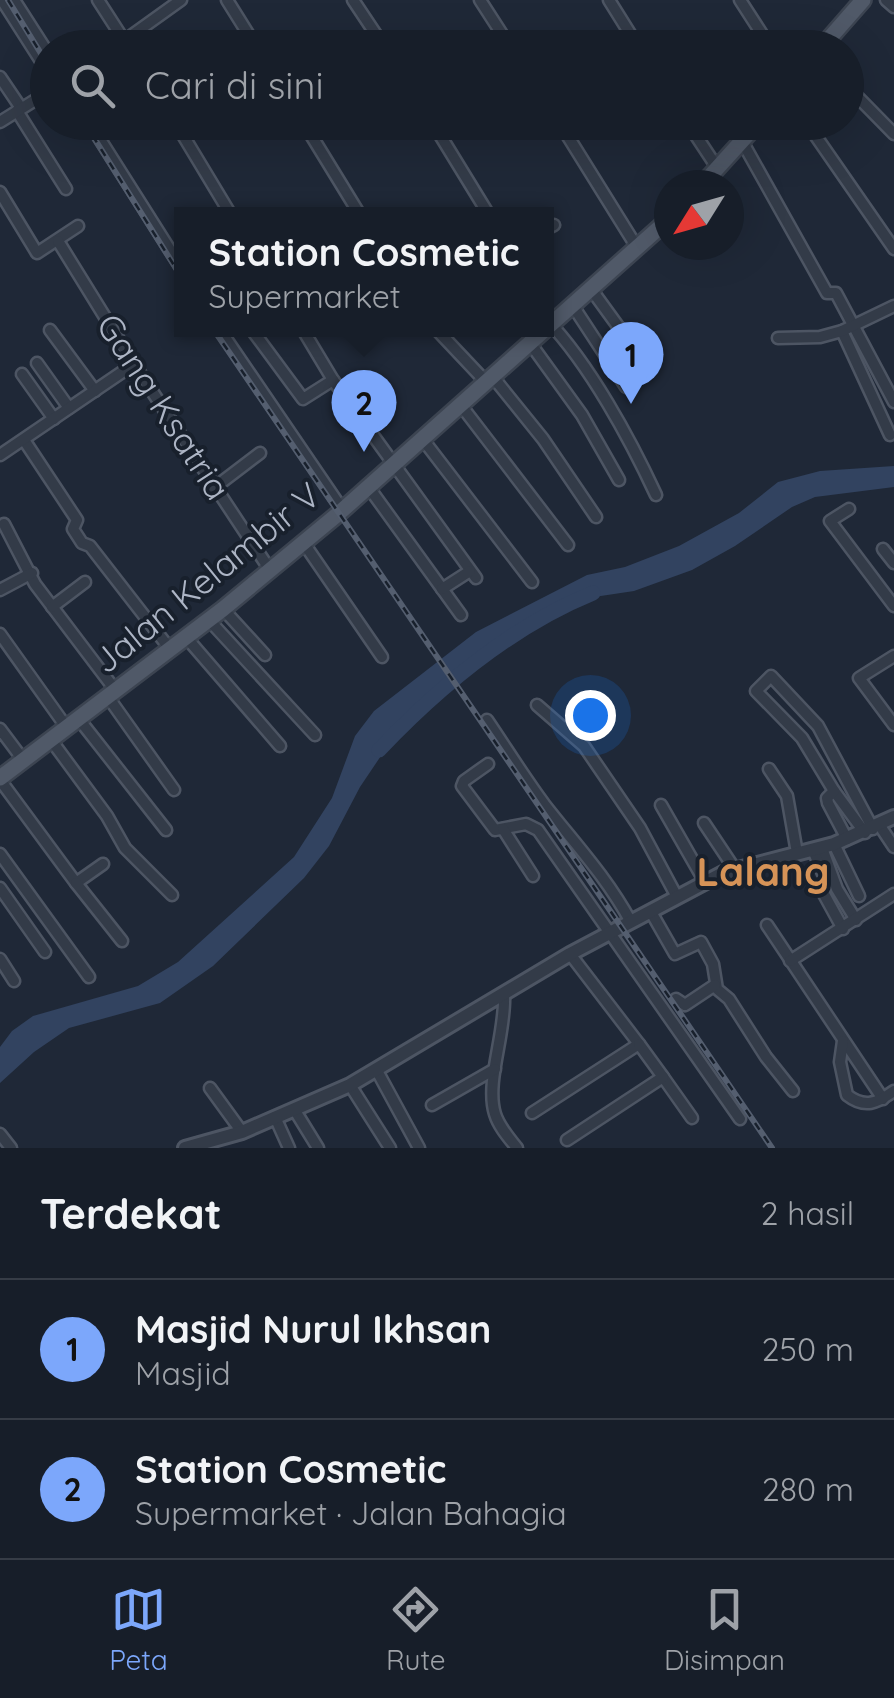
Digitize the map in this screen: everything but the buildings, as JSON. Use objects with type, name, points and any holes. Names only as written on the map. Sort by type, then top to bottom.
[{"type":"main road","points":[[836,30],[863,0]]},
{"type":"main road","points":[[718,170],[745,140]]},
{"type":"main road","name":"Jalan Kelambir V","points":[[554,319],[654,234]]},
{"type":"main road","name":"Jalan Kelambir V","points":[[0,779],[223,609],[535,337]]},
{"type":"street","points":[[2,0],[30,44]]},
{"type":"street","points":[[14,0],[33,30]]},
{"type":"street","points":[[98,0],[118,30]]},
{"type":"street","points":[[144,30],[181,0]]},
{"type":"street","points":[[227,0],[246,30]]},
{"type":"street","points":[[353,0],[372,30]]},
{"type":"street","points":[[480,0],[499,30]]},
{"type":"street","points":[[609,0],[628,30]]},
{"type":"street","points":[[740,0],[759,30]]},
{"type":"street","points":[[886,0],[894,7]]},
{"type":"street","points":[[0,77],[30,128]]},
{"type":"street","points":[[0,122],[30,103]]},
{"type":"street","points":[[864,104],[894,134]]},
{"type":"street","points":[[37,140],[66,189]]},
{"type":"street","points":[[100,140],[174,256]]},
{"type":"street","points":[[185,140],[228,207]]},
{"type":"street","points":[[315,140],[356,207]]},
{"type":"street","points":[[443,140],[485,207]]},
{"type":"street","points":[[570,140],[638,249]]},
{"type":"street","points":[[699,140],[718,170]]},
{"type":"street","points":[[818,140],[894,249]]},
{"type":"street","points":[[743,143],[826,293],[836,293],[894,402]]},
{"type":"street","points":[[0,192],[36,252],[78,226]]},
{"type":"street","name":"Gang Ksatria","points":[[58,241],[270,570]]},
{"type":"street","points":[[592,289],[636,351],[632,360],[641,374]]},
{"type":"street","points":[[573,306],[626,386]]},
{"type":"street","points":[[778,338],[820,337],[842,331],[894,306]]},
{"type":"street","points":[[554,329],[620,424],[656,495]]},
{"type":"street","points":[[50,330],[96,390]]},
{"type":"street","points":[[842,331],[890,435]]},
{"type":"street","points":[[225,337],[342,509]]},
{"type":"street","points":[[257,337],[303,399],[333,380]]},
{"type":"street","points":[[307,337],[333,380],[473,574],[442,589]]},
{"type":"street","points":[[445,337],[543,439],[596,518]]},
{"type":"street","points":[[530,343],[582,414],[619,480]]},
{"type":"street","points":[[37,363],[69,408]]},
{"type":"street","points":[[2,451],[134,364]]},
{"type":"street","points":[[22,374],[54,419]]},
{"type":"street","points":[[460,404],[568,545]]},
{"type":"street","points":[[421,437],[532,582]]},
{"type":"street","points":[[24,440],[77,520],[73,529],[80,542],[90,546],[170,649]]},
{"type":"street","points":[[214,488],[260,453]]},
{"type":"street","points":[[367,485],[461,615]]},
{"type":"street","points":[[849,510],[830,522],[894,606]]},
{"type":"street","points":[[4,524],[36,584],[174,790]]},
{"type":"street","points":[[303,542],[382,657]]},
{"type":"street","points":[[883,549],[894,564]]},
{"type":"street","points":[[0,590],[32,573]]},
{"type":"street","points":[[52,607],[86,582]]},
{"type":"street","points":[[223,609],[265,656]]},
{"type":"street","points":[[208,619],[315,735]]},
{"type":"street","points":[[0,634],[166,830]]},
{"type":"street","points":[[185,636],[280,746]]},
{"type":"street","points":[[894,656],[860,678],[894,725]]},
{"type":"street","points":[[873,829],[827,740],[771,676],[756,691],[802,738],[834,792],[873,829],[894,848]]},
{"type":"street","points":[[536,705],[584,746],[640,828],[677,897]]},
{"type":"street","points":[[786,722],[803,709]]},
{"type":"street","points":[[487,720],[546,806],[582,847],[631,922]]},
{"type":"street","points":[[0,729],[24,760]]},
{"type":"street","points":[[51,740],[107,816],[125,848],[172,895]]},
{"type":"street","points":[[488,764],[462,786],[496,830],[526,824],[538,830],[740,1119]]},
{"type":"street","points":[[768,770],[787,796],[798,853]]},
{"type":"street","points":[[0,779],[122,941]]},
{"type":"street","points":[[834,792],[828,801],[830,882],[856,920]]},
{"type":"street","points":[[660,805],[706,882]]},
{"type":"street","points":[[185,1148],[229,1143],[242,1132],[350,1085],[570,954],[734,868],[829,845],[894,817]]},
{"type":"street","points":[[704,823],[734,868]]},
{"type":"street","points":[[503,830],[533,876]]},
{"type":"street","points":[[829,845],[860,896]]},
{"type":"street","points":[[0,854],[89,978]]},
{"type":"street","points":[[76,883],[103,864]]},
{"type":"street","points":[[830,882],[820,887],[843,929]]},
{"type":"street","points":[[0,888],[45,952]]},
{"type":"street","points":[[790,962],[894,894]]},
{"type":"street","points":[[650,912],[674,954],[701,942],[712,964],[714,986],[729,999],[793,1091]]},
{"type":"street","points":[[767,925],[843,1041],[890,1096],[866,1104],[847,1095],[840,1062],[843,1041]]},
{"type":"street","points":[[570,954],[692,1118]]},
{"type":"street","points":[[0,959],[14,980]]},
{"type":"street","points":[[676,999],[685,1006],[714,986]]},
{"type":"street","points":[[504,995],[505,1020],[495,1070],[494,1112],[516,1148]]},
{"type":"street","points":[[532,1113],[639,1044]]},
{"type":"street","points":[[376,1069],[419,1148]]},
{"type":"street","points":[[432,1105],[495,1070]]},
{"type":"street","points":[[567,1140],[663,1077]]},
{"type":"street","points":[[350,1085],[390,1148]]},
{"type":"street","points":[[210,1088],[242,1132]]},
{"type":"street","points":[[294,1110],[318,1148]]},
{"type":"street","points":[[275,1118],[290,1148]]},
{"type":"street","points":[[0,1134],[11,1148]]},
{"type":"water","points":[[894,466],[894,487],[815,497],[792,507],[692,570],[634,591],[574,600],[533,622],[470,667],[397,732],[360,787],[329,846],[304,878],[213,966],[160,1003],[69,1028],[34,1052],[0,1083],[0,1047],[12,1031],[33,1016],[138,986],[178,962],[294,857],[332,798],[355,736],[374,711],[476,632],[587,575],[625,567],[679,546],[739,513],[778,482],[820,471]]},
{"type":"waterway","points":[[379,750],[478,660],[534,623],[593,593]]},
{"type":"railway","points":[[8,0],[30,36]]},
{"type":"railway","points":[[95,140],[174,265]]},
{"type":"railway","points":[[219,337],[772,1148]]},
{"type":"place","name":"Masjid Nurul Ikhsan","points":[[631,404]]},
{"type":"place","name":"Station Cosmetic","points":[[364,452]]},
{"type":"district","name":"Lalang","points":[[763,872]]}]
